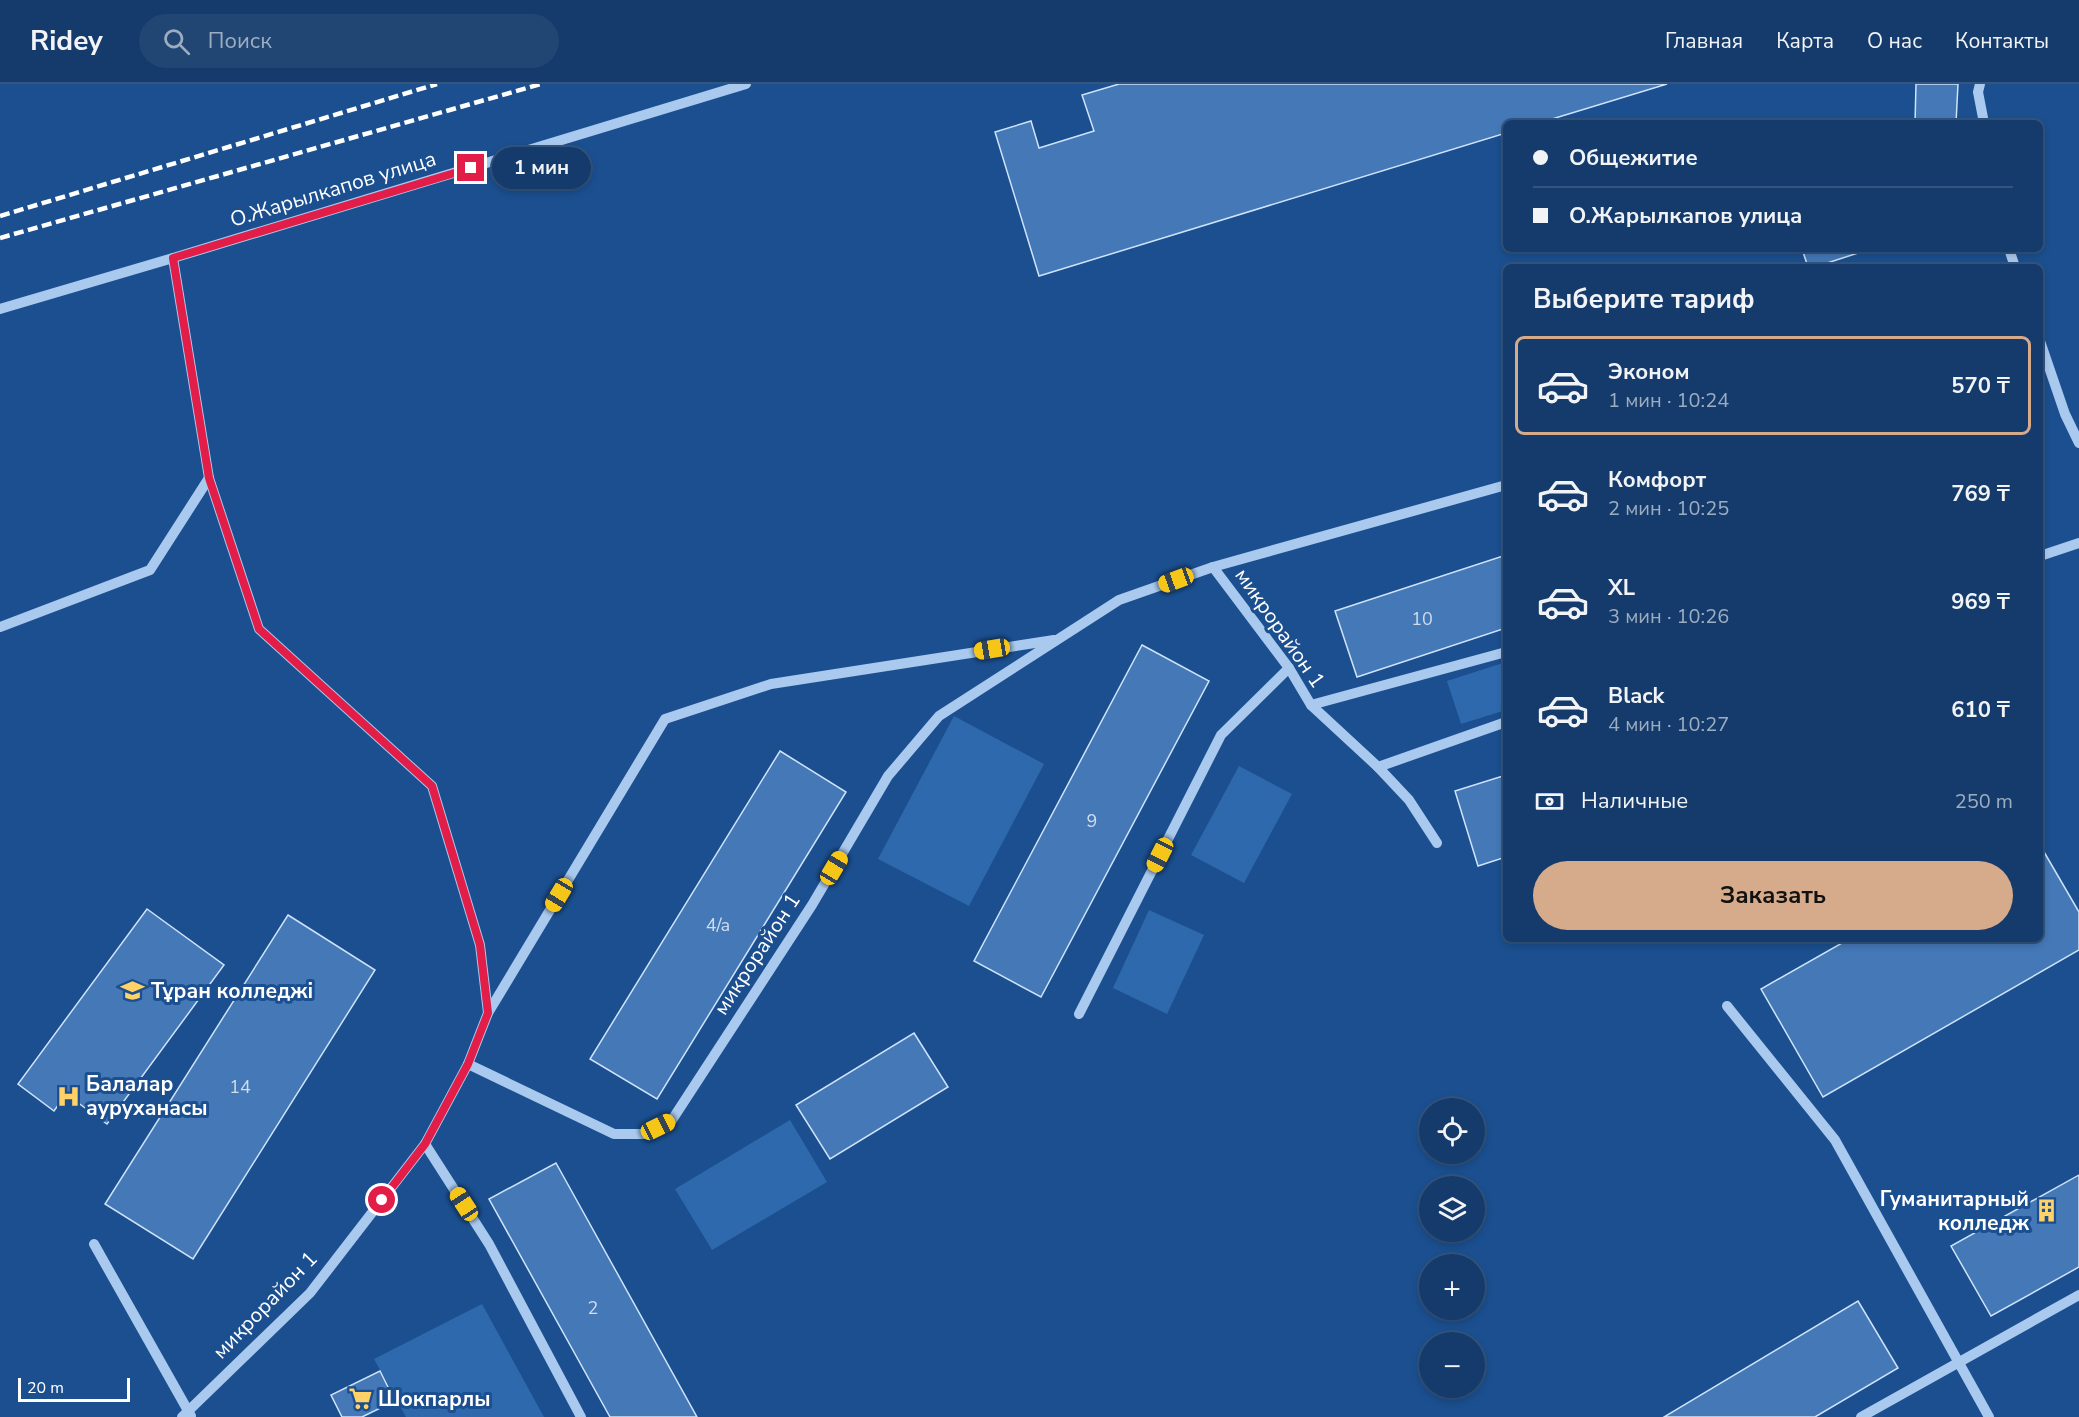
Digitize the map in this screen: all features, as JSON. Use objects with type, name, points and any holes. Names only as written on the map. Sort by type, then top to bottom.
[{"type":"street","name":"О.Жарылкапов улица","points":[[0,309],[746,84]]},
{"type":"street","points":[[1980,84],[1978,92],[1983,120]]},
{"type":"street","points":[[173,258],[209,478],[259,629],[432,786],[480,945],[488,1013]]},
{"type":"street","points":[[2043,349],[2065,414],[2079,443]]},
{"type":"street","points":[[0,627],[150,570],[209,478]]},
{"type":"street","points":[[1213,567],[1503,486]]},
{"type":"street","points":[[2043,555],[2079,543]]},
{"type":"street","name":"микрорайон 1","points":[[468,1064],[614,1134],[644,1134],[672,1120],[812,905],[888,776],[939,716],[1119,600],[1213,567],[1289,668],[1311,705],[1503,653]]},
{"type":"street","name":"микрорайон 1","points":[[187,1415],[247,1352],[310,1293],[425,1144],[468,1064],[488,1013],[665,719],[771,684],[1058,639]]},
{"type":"street","points":[[1079,1014],[1221,735],[1289,668]]},
{"type":"street","points":[[1311,705],[1378,767],[1409,800],[1437,843]]},
{"type":"street","points":[[1378,767],[1503,723]]},
{"type":"street","points":[[1726,1006],[1835,1140],[1989,1417]]},
{"type":"street","points":[[425,1144],[489,1244],[581,1417]]},
{"type":"street","points":[[94,1244],[187,1415]]},
{"type":"street","points":[[1861,1417],[2079,1295]]},
{"type":"shaded area","points":[[1503,663],[1503,711],[1461,724],[1447,681]]},
{"type":"shaded area","points":[[954,716],[1044,764],[969,906],[878,859]]},
{"type":"shaded area","points":[[1239,766],[1292,794],[1244,883],[1191,855]]},
{"type":"shaded area","points":[[1149,910],[1204,935],[1167,1014],[1113,988]]},
{"type":"shaded area","points":[[790,1120],[827,1182],[712,1250],[675,1189]]},
{"type":"shaded area","points":[[482,1304],[544,1417],[406,1417],[374,1359]]},
{"type":"building","points":[[1119,84],[1667,84],[1549,120],[1503,120],[1503,134],[1039,276],[995,132],[1031,121],[1039,148],[1094,131],[1082,95]]},
{"type":"building","points":[[1916,84],[1958,84],[1956,120],[1915,120]]},
{"type":"building","points":[[1803,252],[1858,253],[1824,264],[1807,264]]},
{"type":"building","points":[[1503,556],[1503,629],[1357,677],[1335,611]]},
{"type":"building","points":[[1142,645],[1209,681],[1041,997],[974,961]]},
{"type":"building","points":[[780,751],[846,792],[657,1099],[590,1059]]},
{"type":"building","points":[[1503,776],[1503,858],[1478,866],[1455,791]]},
{"type":"building","points":[[2043,850],[2079,912],[2079,950],[1823,1097],[1761,989],[1844,942],[2043,942]]},
{"type":"building","points":[[147,909],[224,965],[107,1124],[66,1094],[54,1111],[18,1084]]},
{"type":"building","points":[[288,915],[375,970],[193,1259],[105,1204]]},
{"type":"building","points":[[914,1033],[948,1087],[830,1159],[796,1105]]},
{"type":"building","points":[[556,1163],[697,1417],[610,1417],[489,1199]]},
{"type":"building","name":"Гуманитарный колледж","points":[[2079,1175],[2079,1267],[1991,1316],[1951,1246]]},
{"type":"building","points":[[1858,1301],[1898,1368],[1815,1417],[1664,1417]]},
{"type":"building","points":[[380,1371],[395,1401],[362,1417],[342,1417],[331,1395]]},
{"type":"railway","points":[[0,216],[437,84]]},
{"type":"railway","points":[[0,238],[541,84]]},
{"type":"place","name":"Тұран колледжі","points":[[133,991]]},
{"type":"place","name":"Балалар ауруханасы","points":[[68,1096]]},
{"type":"place","name":"Гуманитарный колледж","points":[[2047,1211]]},
{"type":"place","name":"Шокпарлы","points":[[360,1399]]},
{"type":"route","points":[[382,1200],[425,1144],[468,1064],[488,1013],[480,945],[432,786],[259,629],[209,478],[173,258],[471,168]]}]
